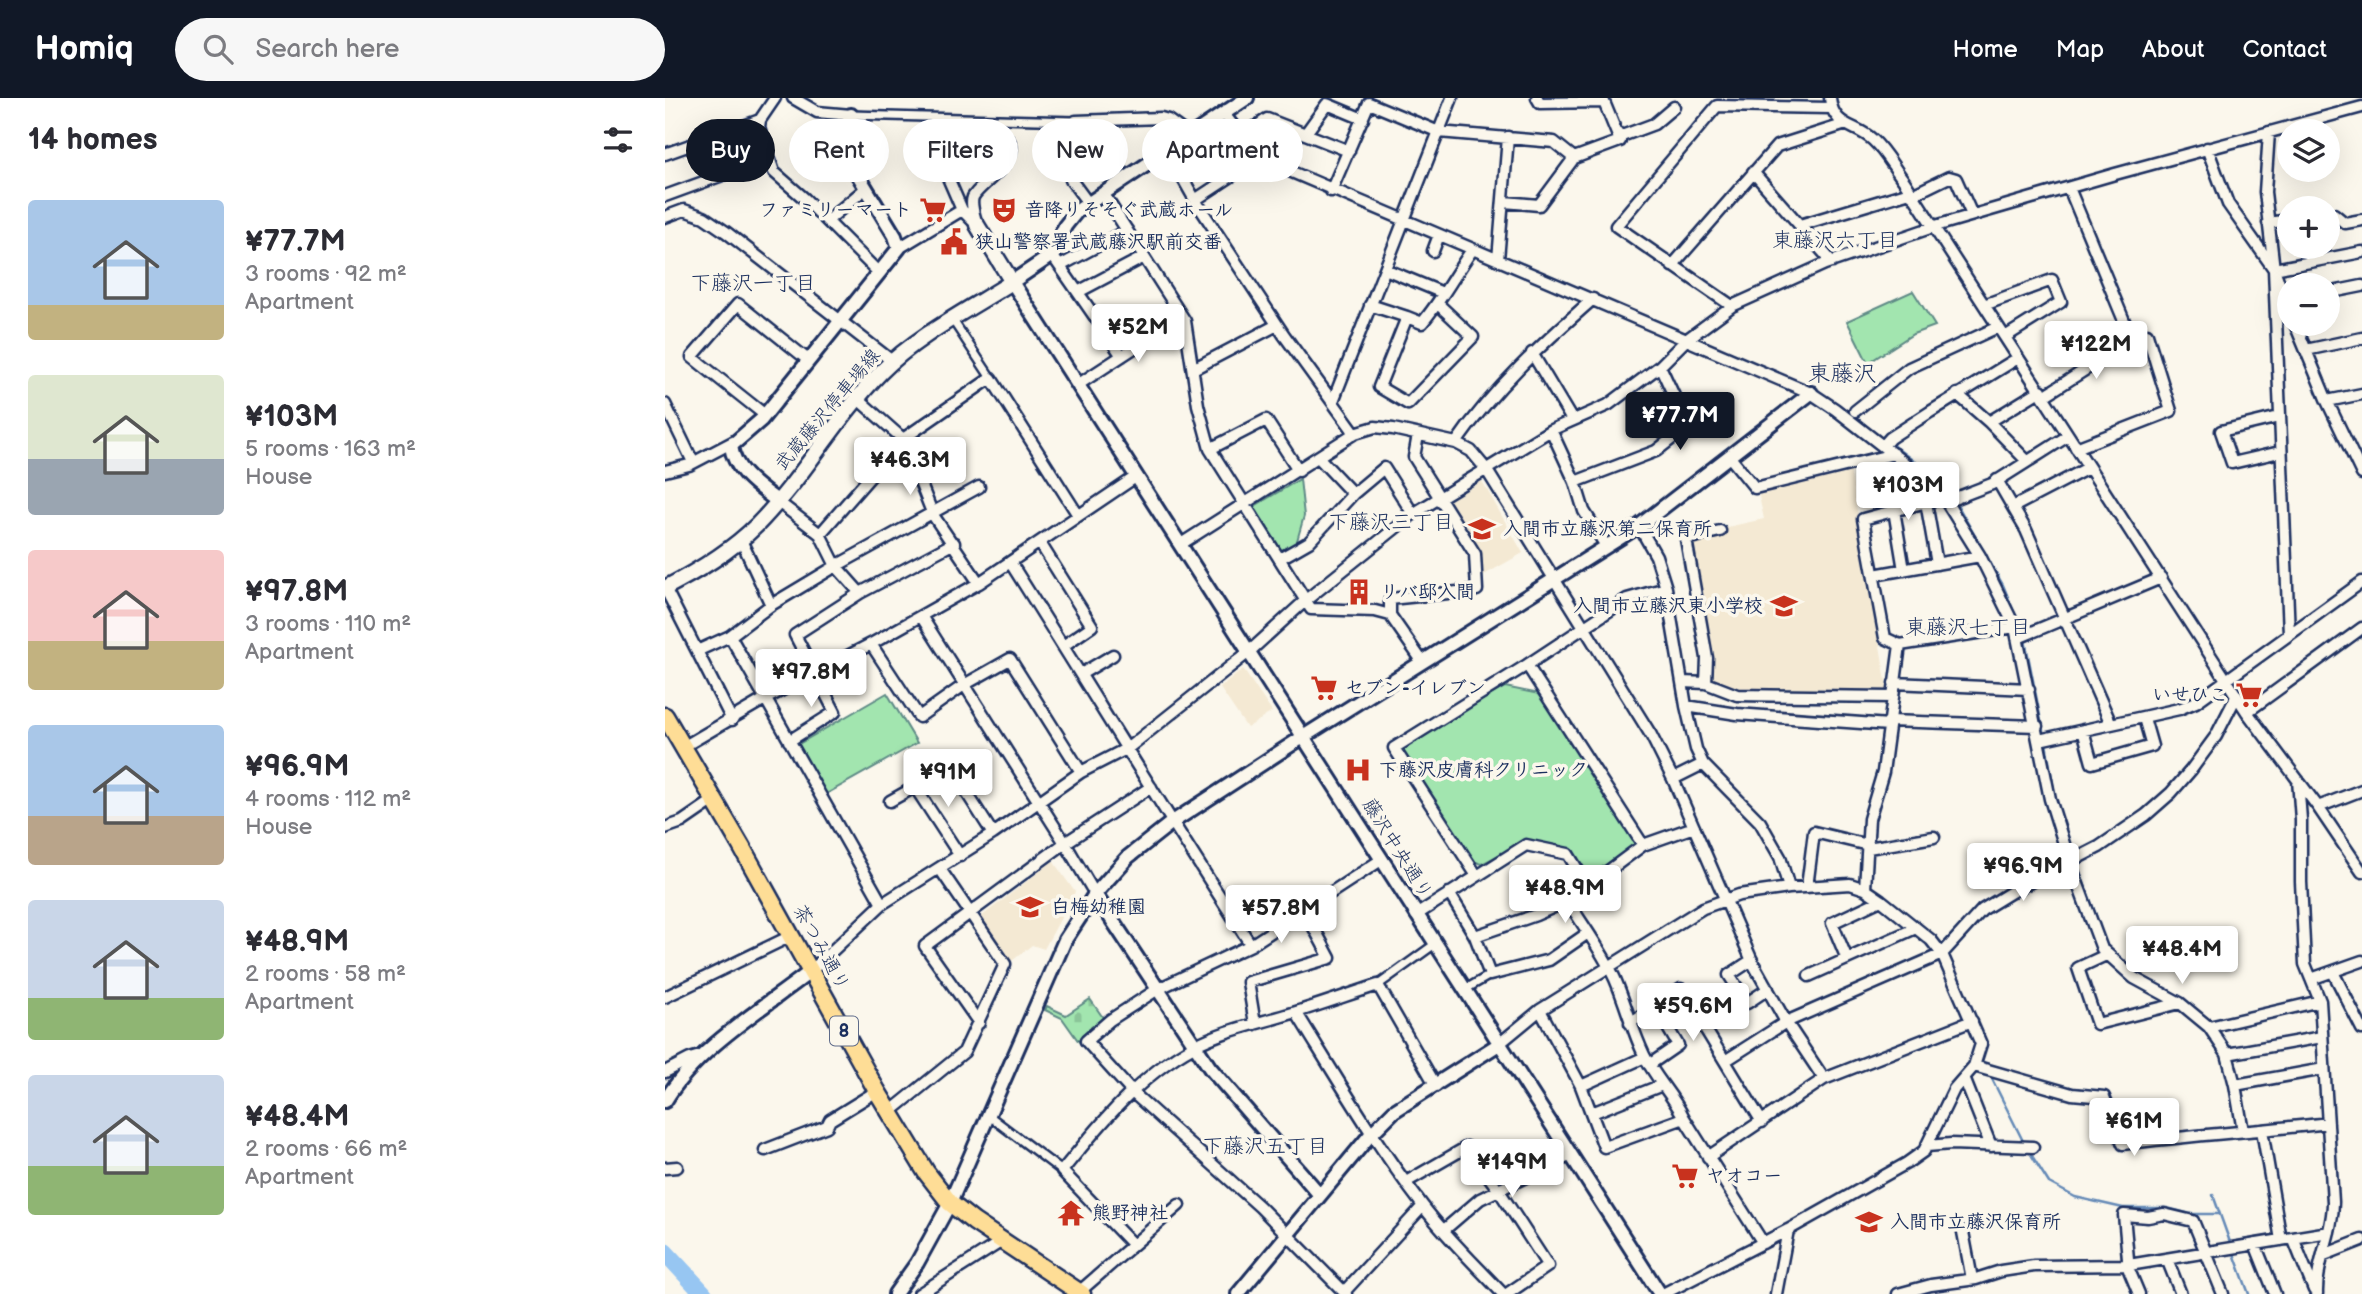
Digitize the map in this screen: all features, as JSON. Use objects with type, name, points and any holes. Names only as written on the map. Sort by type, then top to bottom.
[{"type":"main road","points":[[977,225],[1012,282]]},
{"type":"main road","name":"武蔵藤沢停車場線","points":[[665,588],[710,563],[741,540],[777,501],[858,399],[892,361],[1012,282]]},
{"type":"main road","name":"茶つみ通り","points":[[665,716],[675,741],[714,800],[877,1091],[926,1172],[950,1203],[1080,1293]]},
{"type":"street","points":[[760,119],[775,98]]},
{"type":"street","points":[[793,98],[817,112],[1032,120]]},
{"type":"street","points":[[1216,119],[1247,98]]},
{"type":"street","points":[[1333,401],[1452,98]]},
{"type":"street","points":[[1504,202],[1539,205],[1574,158],[1620,141],[1604,102],[1540,103],[1537,98]]},
{"type":"street","points":[[1331,191],[1369,103],[1439,132],[1554,142],[1574,158]]},
{"type":"street","points":[[1732,306],[1616,226],[1717,106],[1831,103],[1846,124],[1873,139],[1911,193],[2043,393],[2088,468],[2247,712],[2298,779],[2362,872]]},
{"type":"street","points":[[1306,133],[1327,104],[1363,119]]},
{"type":"street","points":[[1619,137],[1654,124],[1674,107]]},
{"type":"street","points":[[665,1101],[684,1073],[700,1056],[810,971],[882,904],[1040,803],[1081,772],[1128,748],[1413,514],[1551,430],[1608,405],[1660,366],[1686,340],[1732,306],[1832,262],[1934,227],[2207,148],[2362,107]]},
{"type":"street","points":[[1224,114],[1228,119]]},
{"type":"street","points":[[851,115],[852,165],[899,242],[899,248]]},
{"type":"street","points":[[1128,119],[1164,119]]},
{"type":"street","points":[[1672,266],[1777,146],[1846,124]]},
{"type":"street","points":[[1303,132],[1349,151]]},
{"type":"street","points":[[2269,132],[2265,192],[2274,269],[2289,635]]},
{"type":"street","points":[[1498,260],[1508,138]]},
{"type":"street","points":[[665,154],[686,146]]},
{"type":"street","points":[[2207,148],[2228,204],[2277,276]]},
{"type":"street","points":[[1012,282],[1052,255],[1070,217],[1142,168]]},
{"type":"street","points":[[1753,172],[1832,262]]},
{"type":"street","points":[[775,173],[878,272]]},
{"type":"street","points":[[1800,225],[1911,193],[1949,177],[1956,179],[1972,215]]},
{"type":"street","points":[[1303,178],[1811,393],[1835,408],[1939,490],[1980,556],[2015,627],[2050,799],[2070,863],[2106,955],[2134,978],[2180,1003],[2209,1027],[2227,1054],[2243,1132]]},
{"type":"street","points":[[665,196],[703,182]]},
{"type":"street","points":[[950,182],[962,210],[977,225]]},
{"type":"street","points":[[977,225],[972,202],[974,195],[987,182]]},
{"type":"street","points":[[1072,182],[1088,204]]},
{"type":"street","points":[[1185,182],[1277,325],[1355,433]]},
{"type":"street","points":[[1195,200],[1222,182]]},
{"type":"street","points":[[827,221],[866,188]]},
{"type":"street","points":[[2069,188],[2132,340]]},
{"type":"street","points":[[1103,193],[1185,321],[1198,405],[1210,449],[1311,609],[1375,611],[1390,615]]},
{"type":"street","points":[[665,217],[684,210],[704,217],[892,361]]},
{"type":"street","points":[[665,471],[693,463],[748,433],[899,248],[962,210]]},
{"type":"street","points":[[2340,219],[2345,223],[2362,220]]},
{"type":"street","points":[[2268,223],[2277,222]]},
{"type":"street","points":[[1060,266],[1127,230]]},
{"type":"street","points":[[1433,251],[1439,236]]},
{"type":"street","points":[[1370,305],[1422,323],[1438,304],[1472,250]]},
{"type":"street","points":[[2274,269],[2362,252]]},
{"type":"street","points":[[1052,255],[1122,356]]},
{"type":"street","points":[[1077,292],[1144,257]]},
{"type":"street","points":[[1385,269],[1443,293]]},
{"type":"street","points":[[1984,305],[2052,280],[2061,302],[2005,337]]},
{"type":"street","name":"藤沢中央通り","points":[[1012,282],[1250,650],[1464,990],[1662,1294]]},
{"type":"street","points":[[2340,290],[2362,286]]},
{"type":"street","points":[[1457,443],[1474,418],[1532,354],[1593,299]]},
{"type":"street","points":[[765,415],[692,357],[738,304],[808,360]]},
{"type":"street","points":[[1407,317],[1379,387],[1408,404],[1473,337],[1438,304]]},
{"type":"street","points":[[952,319],[1078,515]]},
{"type":"street","points":[[1079,384],[1157,333],[1185,321]]},
{"type":"street","points":[[1193,369],[1277,325]]},
{"type":"street","points":[[1855,411],[1909,368],[1998,327]]},
{"type":"street","points":[[1989,422],[2147,334],[2171,411],[2076,449]]},
{"type":"street","points":[[2300,336],[2362,474]]},
{"type":"street","points":[[2306,351],[2362,338]]},
{"type":"street","points":[[1532,354],[1572,420]]},
{"type":"street","points":[[1883,446],[1890,438],[1957,394],[2018,358]]},
{"type":"street","points":[[1575,482],[1656,451],[1688,426],[1660,366]]},
{"type":"street","points":[[820,534],[902,439],[991,378]]},
{"type":"street","points":[[895,1294],[917,1263],[950,1203],[1065,940],[1095,894],[1128,858],[1171,823],[1303,737],[1639,526],[1811,393]]},
{"type":"street","points":[[1957,394],[2027,461]]},
{"type":"street","points":[[2327,401],[2362,394]]},
{"type":"street","points":[[858,399],[902,439],[933,514],[979,583]]},
{"type":"street","points":[[665,404],[693,463]]},
{"type":"street","points":[[2279,417],[2221,431],[2232,463],[2280,452]]},
{"type":"street","points":[[1210,449],[1266,420],[1299,471]]},
{"type":"street","points":[[1181,544],[1355,433],[1375,427],[1457,443],[1471,452],[1486,469],[1651,735],[1752,960],[1786,1023],[1824,1079]]},
{"type":"street","points":[[1551,430],[1575,482],[1584,511],[1606,546]]},
{"type":"street","points":[[1418,435],[1414,457],[1475,554],[1477,590],[1390,599],[1390,615],[1422,661]]},
{"type":"street","points":[[2015,627],[1900,645],[1885,638],[1863,519],[1946,499],[1997,480],[2068,436]]},
{"type":"street","points":[[733,442],[732,454],[741,470],[820,534],[836,566],[860,593]]},
{"type":"street","points":[[1729,456],[1755,488],[1894,454]]},
{"type":"street","points":[[1319,458],[1353,495]]},
{"type":"street","points":[[1281,558],[1309,542],[1353,495],[1384,468],[1413,514]]},
{"type":"street","points":[[2013,507],[2088,468]]},
{"type":"street","points":[[675,741],[732,720],[765,699],[871,644],[979,583],[1137,477]]},
{"type":"street","points":[[1997,480],[2013,507],[2111,724]]},
{"type":"street","points":[[697,651],[730,636],[771,605],[836,566],[979,488]]},
{"type":"street","points":[[1926,502],[1937,564]]},
{"type":"street","points":[[1895,510],[1904,570]]},
{"type":"street","points":[[1639,526],[1656,556],[1666,588],[1696,749],[1703,764],[1760,822],[1780,856],[1789,888]]},
{"type":"street","points":[[1706,683],[1707,659],[1686,539],[1720,531]]},
{"type":"street","points":[[741,540],[771,605]]},
{"type":"street","points":[[789,741],[835,712],[795,635],[860,593],[954,543]]},
{"type":"street","points":[[1040,543],[1092,626],[1063,646]]},
{"type":"street","points":[[1874,575],[1980,556]]},
{"type":"street","points":[[1010,562],[1128,748],[1171,823],[1251,945]]},
{"type":"street","points":[[2018,638],[2161,578]]},
{"type":"street","points":[[2039,740],[2144,718],[2196,702],[2362,582]]},
{"type":"street","points":[[665,588],[732,720]]},
{"type":"street","points":[[1476,876],[1394,748],[1527,665],[1627,598],[1666,588]]},
{"type":"street","points":[[921,616],[1095,894],[1210,1068],[1320,1195]]},
{"type":"street","points":[[2247,712],[2362,628]]},
{"type":"street","points":[[730,636],[882,904]]},
{"type":"street","points":[[871,644],[919,717],[964,685],[1010,659],[1081,772]]},
{"type":"street","points":[[1865,889],[1869,819],[1883,772],[1900,645]]},
{"type":"street","points":[[1081,674],[1113,655]]},
{"type":"street","points":[[1527,665],[1643,845]]},
{"type":"street","points":[[1683,682],[1706,683],[1737,695],[1893,697]]},
{"type":"street","points":[[1895,683],[2029,688]]},
{"type":"street","points":[[1725,1062],[1786,1023],[1942,954],[1982,910],[2102,845],[2146,815],[2171,793],[2215,736],[2237,695]]},
{"type":"street","points":[[1686,706],[1737,715],[1889,723],[2037,726]]},
{"type":"street","points":[[2083,730],[2092,763],[2152,746],[2144,718]]},
{"type":"street","points":[[1673,779],[1703,764]]},
{"type":"street","points":[[890,802],[949,765],[993,834]]},
{"type":"street","points":[[2298,779],[2305,964],[2320,1001],[2333,1211],[2316,1280],[2316,1294]]},
{"type":"street","points":[[915,787],[960,856]]},
{"type":"street","points":[[979,1023],[925,946],[1065,843],[1151,787]]},
{"type":"street","points":[[2318,807],[2362,790]]},
{"type":"street","points":[[665,828],[682,822],[714,800]]},
{"type":"street","points":[[1475,936],[1568,901],[1643,845],[1694,827]]},
{"type":"street","points":[[1807,887],[1814,832],[1868,846],[1934,837]]},
{"type":"street","points":[[1416,915],[1526,845],[1568,854],[1587,885]]},
{"type":"street","points":[[1381,860],[1251,945],[1158,989],[1110,1020],[1086,1041],[1132,1092],[1260,1207],[1345,1293],[1423,1206]]},
{"type":"street","points":[[890,1112],[964,1052],[1005,964],[940,869]]},
{"type":"street","points":[[1238,1294],[1371,1134],[1394,1111],[1499,1044],[1539,1010],[1703,908],[1726,898],[1789,888],[1850,884],[1865,889],[1931,940],[1942,954],[1981,1044],[1974,1066],[1954,1089],[1924,1151],[1788,1230],[1662,1294]]},
{"type":"street","points":[[1449,893],[1475,936],[1490,975]]},
{"type":"street","points":[[1847,959],[1832,923],[1881,900]]},
{"type":"street","points":[[1568,901],[1615,978],[1630,1023],[1647,1061],[1676,1101],[1708,1157],[1763,1242]]},
{"type":"street","points":[[1255,1024],[1248,982],[1330,958],[1305,911]]},
{"type":"street","points":[[1809,976],[1916,929]]},
{"type":"street","points":[[1464,990],[1490,975],[1549,960],[1588,933]]},
{"type":"street","points":[[665,997],[791,936]]},
{"type":"street","points":[[1062,1171],[1093,1132],[1132,1092],[1195,1046],[1378,985],[1435,944]]},
{"type":"street","points":[[2106,955],[2078,968],[2097,1024],[2180,1003]]},
{"type":"street","points":[[1752,960],[1729,975],[1747,1003],[1768,989]]},
{"type":"street","points":[[2311,979],[2362,961]]},
{"type":"street","points":[[2333,972],[2362,1029]]},
{"type":"street","points":[[1378,985],[1436,1086]]},
{"type":"street","points":[[1630,1023],[1681,989],[1762,1122]]},
{"type":"street","points":[[2209,1027],[2320,1001]]},
{"type":"street","points":[[1581,1086],[1647,1061],[1678,1045],[1655,1006]]},
{"type":"street","points":[[1539,1010],[1581,1086],[1604,1147],[1684,1118]]},
{"type":"street","points":[[1296,1012],[1371,1134],[1423,1206],[1502,1291]]},
{"type":"street","points":[[1708,1157],[1824,1079],[1972,1021]]},
{"type":"street","points":[[2227,1054],[2322,1037]]},
{"type":"street","points":[[665,1072],[700,1056]]},
{"type":"street","points":[[1974,1066],[2072,1094],[2104,1097],[2123,1144],[2328,1123]]},
{"type":"street","points":[[2235,1085],[2324,1069]]},
{"type":"street","points":[[1964,1078],[1991,1146]]},
{"type":"street","points":[[1592,1113],[1662,1085]]},
{"type":"street","points":[[765,1150],[827,1126],[830,1120],[877,1091]]},
{"type":"street","points":[[988,1115],[1062,1171],[1133,1245]]},
{"type":"street","points":[[2262,1130],[2281,1240]]},
{"type":"street","points":[[1927,1146],[1951,1144],[2032,1147]]},
{"type":"street","points":[[1406,1182],[1467,1147],[1499,1189],[1548,1266],[1502,1291],[1487,1294]]},
{"type":"street","points":[[1444,1230],[1480,1199],[1571,1155]]},
{"type":"street","points":[[665,1168],[677,1167]]},
{"type":"street","points":[[1080,1293],[1179,1205]]},
{"type":"street","points":[[2139,1294],[2129,1265],[2124,1215],[2148,1217],[2164,1214],[2193,1221],[2223,1294]]},
{"type":"street","points":[[1776,1294],[1788,1230]]},
{"type":"street","points":[[1963,1232],[1972,1279]]},
{"type":"street","points":[[1898,1294],[1931,1285],[2034,1266],[2129,1265],[2329,1232]]},
{"type":"street","points":[[2293,1238],[2316,1294]]},
{"type":"street","points":[[2324,1255],[2362,1240]]},
{"type":"street","points":[[919,1294],[1002,1241]]},
{"type":"street","points":[[2255,1244],[2275,1294]]},
{"type":"street","points":[[2167,1259],[2181,1294]]},
{"type":"shaded area","name":"入間市立藤沢東小学校","points":[[1850,469],[1888,693],[1723,693],[1707,674],[1681,537],[1764,519],[1758,492]]},
{"type":"shaded area","name":"入間市立藤沢第二保育所","points":[[1482,481],[1523,553],[1484,575],[1440,506]]},
{"type":"shaded area","points":[[1243,669],[1272,712],[1247,728],[1220,688]]},
{"type":"shaded area","name":"白梅幼稚園","points":[[1053,861],[1075,892],[1044,949],[1032,945],[1003,968],[973,923]]},
{"type":"green space","points":[[1913,291],[1935,326],[1913,334],[1868,363],[1847,321]]},
{"type":"green space","points":[[1300,479],[1304,516],[1295,548],[1281,558],[1253,507]]},
{"type":"green space","points":[[1505,687],[1539,694],[1635,841],[1634,851],[1592,878],[1587,877],[1571,852],[1525,841],[1482,864],[1473,861],[1461,840],[1454,840],[1399,751],[1406,743]]},
{"type":"green space","points":[[887,693],[917,743],[819,798],[797,745]]},
{"type":"green space","points":[[1090,999],[1104,1019],[1079,1042],[1062,1018],[1045,1010],[1047,1006],[1066,1015]]},
{"type":"waterway","points":[[1848,411],[1882,439]]},
{"type":"waterway","points":[[1891,444],[1934,476],[1950,492]]},
{"type":"waterway","points":[[1958,506],[2003,585],[2023,634]]},
{"type":"waterway","points":[[2025,640],[2044,736]]},
{"type":"waterway","points":[[2046,743],[2056,802]]},
{"type":"waterway","points":[[2064,828],[2073,855]]},
{"type":"waterway","points":[[2076,861],[2099,924]]},
{"type":"waterway","points":[[1989,1073],[2024,1143]]},
{"type":"waterway","points":[[2027,1148],[2049,1183],[2075,1197],[2123,1208],[2167,1208],[2191,1214],[2219,1214]]},
{"type":"waterway","points":[[2213,1195],[2231,1245]]},
{"type":"waterway","points":[[2233,1251],[2249,1294]]},
{"type":"waterway","points":[[665,1252],[704,1294]]},
{"type":"place","name":"ファミリーマート","points":[[933,210]]},
{"type":"place","name":"音降りそそぐ武蔵ホール","points":[[1004,210]]},
{"type":"place","name":"狭山警察署武蔵藤沢駅前交番","points":[[954,242]]},
{"type":"place","name":"入間市立藤沢第二保育所","points":[[1482,529]]},
{"type":"place","name":"リバ邸入間","points":[[1359,592]]},
{"type":"place","name":"入間市立藤沢東小学校","points":[[1784,606]]},
{"type":"place","name":"セブン-イレブン","points":[[1324,688]]},
{"type":"place","name":"いせひこ","points":[[2249,695]]},
{"type":"place","name":"下藤沢皮膚科クリニック","points":[[1358,770]]},
{"type":"place","name":"白梅幼稚園","points":[[1030,907]]},
{"type":"place","name":"ヤオコー","points":[[1685,1176]]},
{"type":"place","name":"熊野神社","points":[[1071,1213]]},
{"type":"place","name":"入間市立藤沢保育所","points":[[1869,1222]]},
{"type":"district","name":"東藤沢六丁目","points":[[1835,240]]},
{"type":"district","name":"下藤沢一丁目","points":[[753,283]]},
{"type":"district","name":"東藤沢","points":[[1842,374]]},
{"type":"district","name":"下藤沢三丁目","points":[[1391,522]]},
{"type":"district","name":"東藤沢七丁目","points":[[1968,627]]},
{"type":"district","name":"下藤沢五丁目","points":[[1265,1146]]}]
